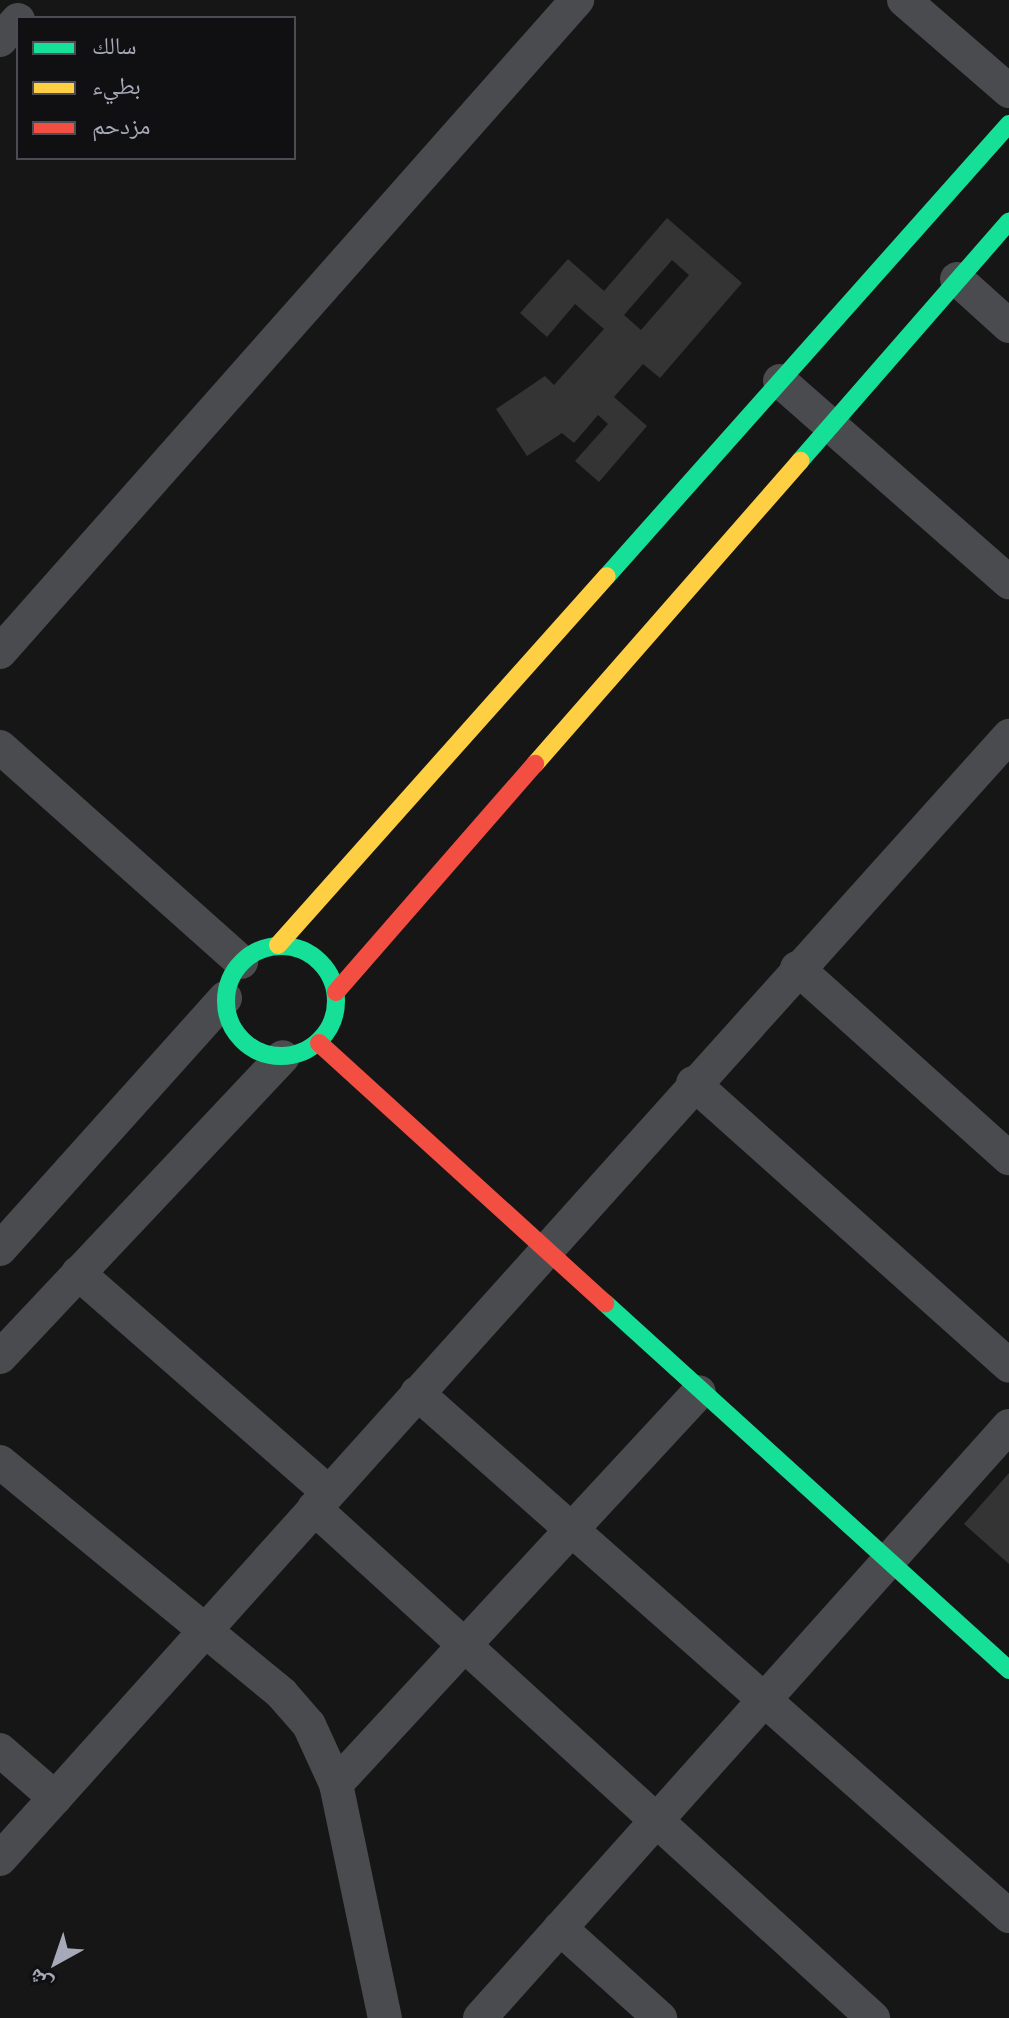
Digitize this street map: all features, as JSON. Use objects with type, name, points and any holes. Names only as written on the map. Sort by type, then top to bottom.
[{"type":"street","points":[[22,16],[36,0]]},
{"type":"street","points":[[0,652],[577,0]]},
{"type":"street","points":[[904,0],[1009,91]]},
{"type":"street","points":[[0,40],[16,22]]},
{"type":"street","points":[[278,945],[1009,124]]},
{"type":"street","points":[[336,992],[1009,221]]},
{"type":"street","points":[[957,279],[1009,326]]},
{"type":"street","points":[[780,381],[1009,582]]},
{"type":"street","points":[[0,1859],[693,1083],[1009,736]]},
{"type":"street","points":[[0,747],[241,962]]},
{"type":"street","points":[[0,1249],[225,998],[241,962],[258,950],[278,945],[316,958],[336,992],[336,1011],[319,1043],[283,1057],[0,1357]]},
{"type":"street","points":[[797,968],[1009,1158]]},
{"type":"street","points":[[225,998],[228,1021],[241,1040],[260,1053],[283,1057]]},
{"type":"street","points":[[319,1043],[699,1392],[1009,1670]]},
{"type":"street","points":[[693,1083],[1009,1366]]},
{"type":"street","points":[[78,1273],[321,1500],[464,1646],[873,2018]]},
{"type":"street","points":[[336,1784],[699,1392]]},
{"type":"street","points":[[417,1393],[1009,1916]]},
{"type":"street","points":[[480,2018],[1009,1426]]},
{"type":"street","points":[[0,1462],[300,1715],[326,1754],[336,1784],[385,2018]]},
{"type":"street","points":[[0,1750],[55,1798]]},
{"type":"street","points":[[560,1928],[660,2018]]},
{"type":"building","points":[[667,218],[742,283],[660,378],[643,364],[614,397],[647,426],[599,482],[575,461],[608,424],[598,415],[574,443],[562,433],[527,456],[496,409],[545,376],[554,385],[604,329],[575,304],[547,337],[520,313],[568,259],[604,291]],"holes":[[[672,260],[689,275],[641,330],[624,315]]]},
{"type":"building","points":[[1009,1473],[1009,1564],[964,1524]]},
{"type":"traffic: fast","points":[[607,576],[1009,124]]},
{"type":"traffic: fast","points":[[800,461],[1009,221]]},
{"type":"traffic: fast","points":[[281,946],[302,950],[320,962],[332,980],[336,1001],[332,1022],[320,1040],[302,1052],[281,1056],[260,1052],[242,1040],[230,1022],[226,1001],[230,980],[242,962],[260,950],[281,946]]},
{"type":"traffic: fast","points":[[605,1303],[1009,1670]]},
{"type":"traffic: slow","points":[[535,764],[800,461]]},
{"type":"traffic: slow","points":[[278,945],[607,576]]},
{"type":"traffic: jam","points":[[336,992],[535,764]]},
{"type":"traffic: jam","points":[[319,1043],[605,1303]]}]
